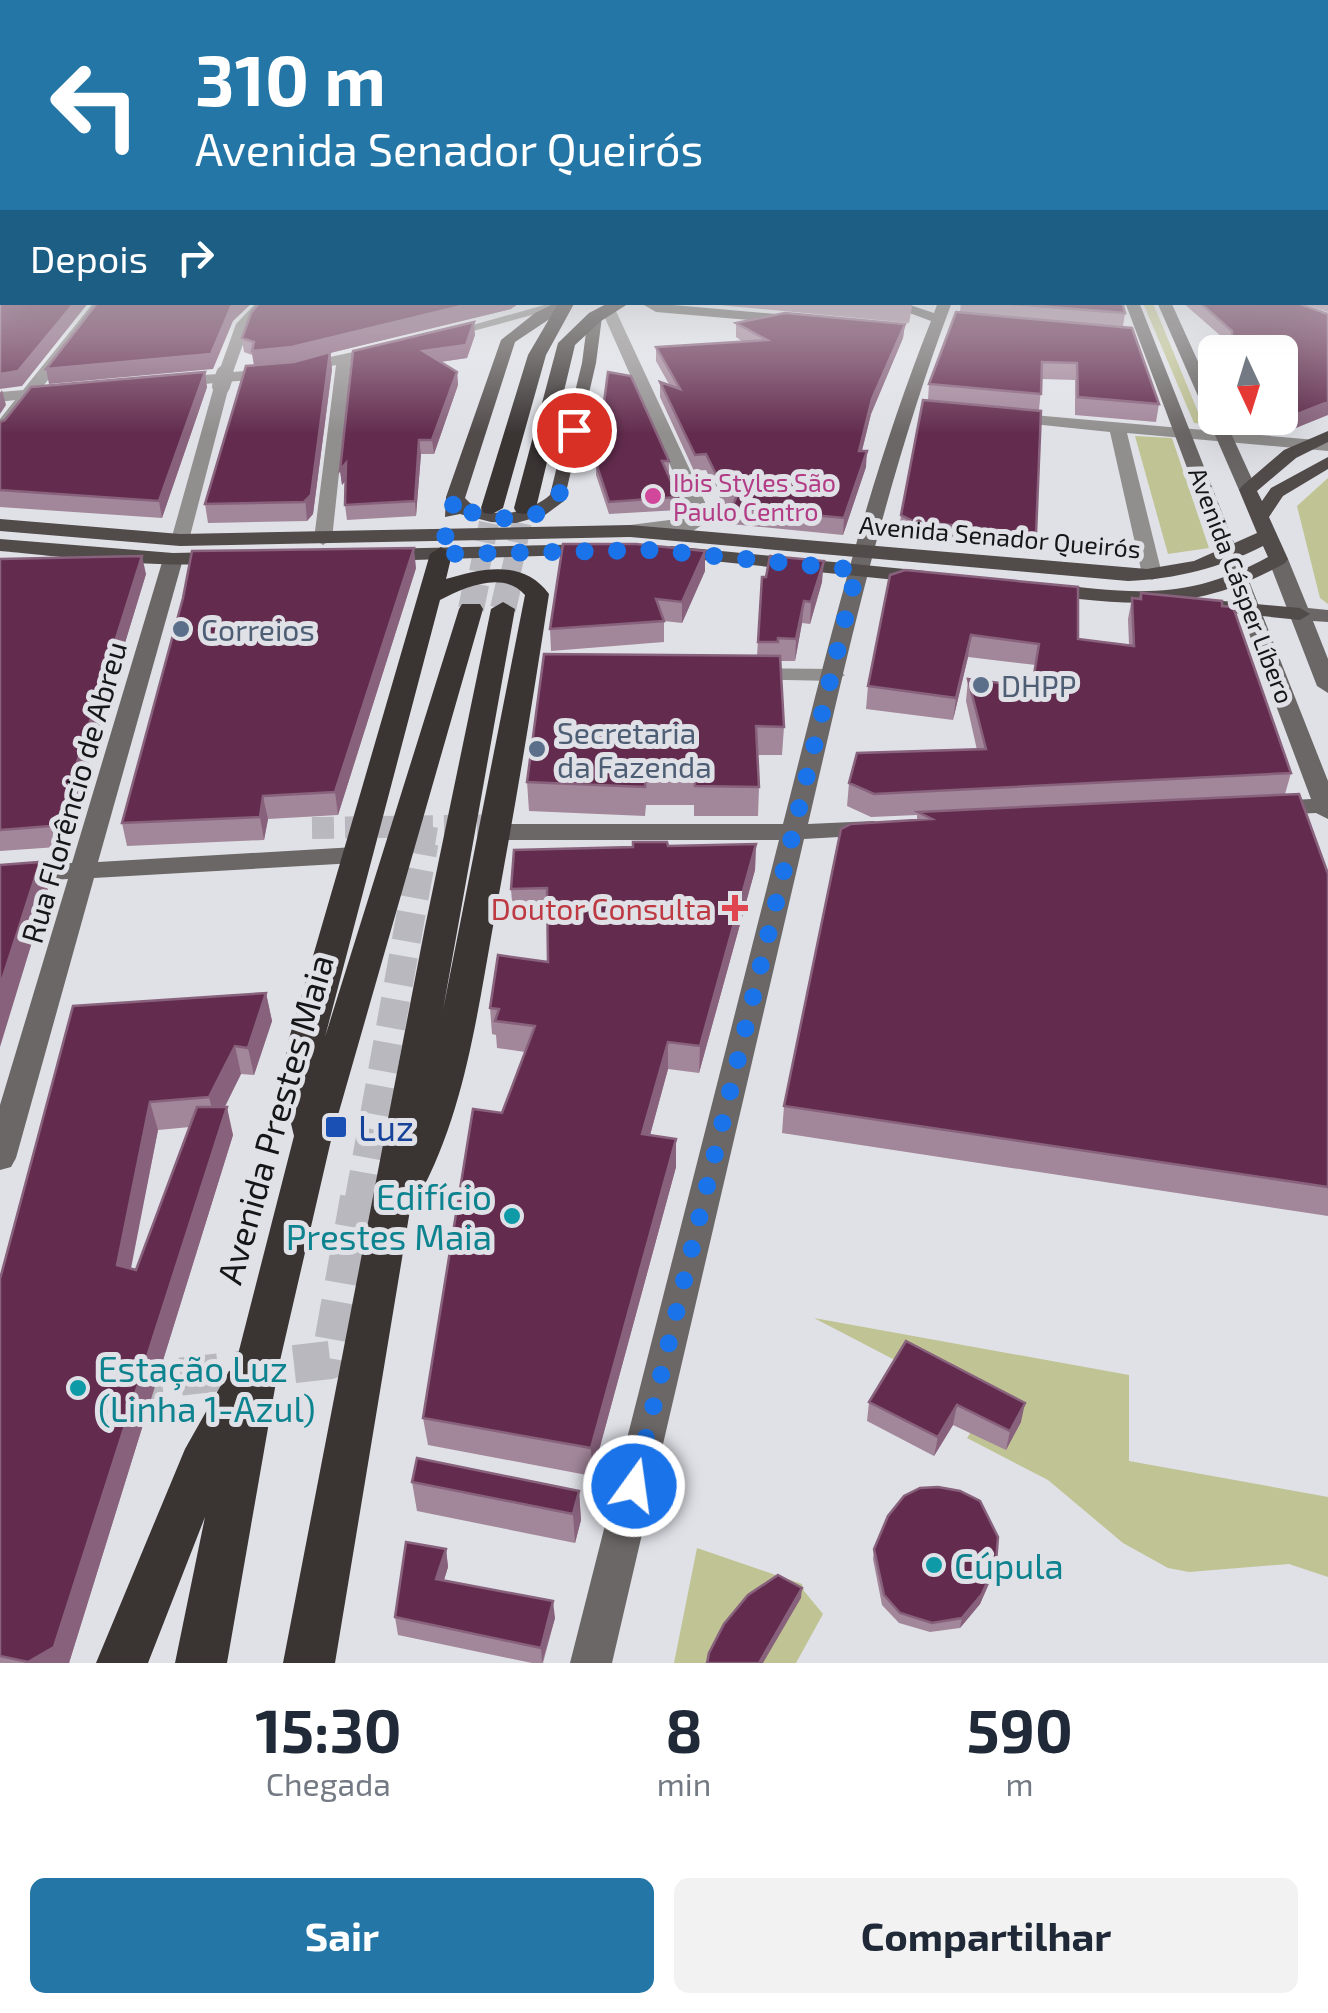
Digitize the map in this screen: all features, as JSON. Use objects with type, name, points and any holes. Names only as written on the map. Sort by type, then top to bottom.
[{"type":"highway","points":[[492,508],[538,355],[565,305]]},
{"type":"highway","points":[[526,508],[567,343],[609,310]]},
{"type":"highway","points":[[313,1136],[298,1082],[443,544]]},
{"type":"highway","points":[[390,1214],[427,1142],[447,1076],[496,832],[535,670],[534,587],[507,578],[482,577],[450,584],[431,594]]},
{"type":"highway","name":"Avenida Prestes Maia","points":[[201,1663],[256,1365],[313,1136],[487,609],[390,1214],[309,1663]]},
{"type":"highway","points":[[122,1663],[208,1449],[256,1365]]},
{"type":"main road","points":[[443,544],[508,340],[562,305]]},
{"type":"main road","points":[[455,497],[467,511],[501,518],[537,512],[558,497],[609,310]]},
{"type":"main road","points":[[1248,490],[1290,454],[1323,442]]},
{"type":"main road","name":"Avenida Senador Queirós","points":[[0,525],[176,550],[323,539],[1152,574],[1202,567],[1232,556],[1265,525],[1278,492],[1328,462]]},
{"type":"main road","name":"Avenida Cásper Líbero","points":[[1248,490],[1278,559]]},
{"type":"main road","name":"Avenida Senador Queirós","points":[[0,545],[176,550],[443,544],[630,531],[1121,597],[1197,592],[1240,578],[1278,559]]},
{"type":"main road","points":[[1121,597],[1300,614]]},
{"type":"street","points":[[0,430],[100,305]]},
{"type":"street","name":"Rua Florêncio de Abreu","points":[[0,1158],[223,380],[242,324],[262,305]]},
{"type":"street","points":[[434,338],[558,305]]},
{"type":"street","points":[[650,305],[813,321]]},
{"type":"street","points":[[896,305],[958,320]]},
{"type":"street","points":[[591,1663],[860,560],[904,408],[920,332],[938,318],[944,305]]},
{"type":"street","name":"Avenida Cásper Líbero","points":[[1133,305],[1139,337],[1184,432],[1327,807]]},
{"type":"street","name":"Avenida Cásper Líbero","points":[[1165,305],[1198,380]]},
{"type":"street","points":[[609,310],[702,513],[702,519],[693,525],[630,531]]},
{"type":"street","points":[[160,383],[278,373],[398,346]]},
{"type":"street","points":[[323,539],[344,360]]},
{"type":"street","points":[[0,397],[83,390]]},
{"type":"street","points":[[904,408],[928,411]]},
{"type":"street","points":[[985,416],[1198,433]]},
{"type":"street","points":[[1117,427],[1152,574]]},
{"type":"street","points":[[1222,435],[1323,442]]},
{"type":"street","name":"Avenida Cásper Líbero","points":[[1222,435],[1248,490]]},
{"type":"street","name":"Avenida Cásper Líbero","points":[[1278,559],[1328,686]]},
{"type":"street","points":[[1300,614],[1328,616]]},
{"type":"street","points":[[736,674],[834,675]]},
{"type":"street","points":[[1250,809],[1327,807]]},
{"type":"street","points":[[496,832],[796,832],[892,828]]},
{"type":"street","points":[[0,875],[356,856]]},
{"type":"green space","points":[[1144,305],[1154,305],[1198,412],[1198,423],[1194,423]]},
{"type":"green space","points":[[1135,436],[1172,438],[1209,548],[1168,554]]},
{"type":"green space","points":[[1328,478],[1328,604],[1320,598],[1297,506]]},
{"type":"green space","points":[[814,1318],[1129,1375],[1129,1461],[1328,1497],[1328,1577],[1289,1564],[1189,1572],[1168,1568],[1123,1543],[1048,1480],[967,1438],[973,1429],[1014,1422]]},
{"type":"green space","points":[[697,1548],[802,1584],[823,1614],[796,1663],[674,1663]]},
{"type":"building","points":[[0,305],[73,305],[18,371],[0,374]]},
{"type":"building","points":[[96,305],[233,305],[211,354],[46,369]]},
{"type":"building","points":[[258,305],[466,305],[292,347],[252,351],[254,342],[242,338]]},
{"type":"building","points":[[1025,305],[1123,305],[1125,313]]},
{"type":"building","points":[[1202,305],[1303,305],[1328,314],[1328,402],[1298,414],[1298,335],[1232,335]]},
{"type":"building","points":[[956,312],[1132,328],[1159,404],[1078,397],[1077,363],[1042,362],[1041,394],[929,384]]},
{"type":"building","points":[[785,313],[905,324],[872,399],[859,451],[867,451],[844,518],[732,507],[740,489],[724,490],[706,454],[695,455],[660,382],[680,389],[656,347],[767,340],[736,323]]},
{"type":"building","points":[[474,322],[466,345],[423,351],[457,372],[432,440],[419,440],[415,501],[345,505],[346,463],[340,470],[353,351]]},
{"type":"building","points":[[330,352],[311,495],[304,502],[205,504],[246,366],[294,362]]},
{"type":"building","points":[[205,372],[159,501],[0,490],[0,422],[31,387]]},
{"type":"building","points":[[608,372],[631,376],[669,461],[662,461],[678,497],[609,502],[596,463]]},
{"type":"building","points":[[923,400],[1041,411],[1036,534],[913,521],[901,515]]},
{"type":"building","points":[[563,544],[636,544],[705,551],[682,602],[656,599],[664,621],[550,629]]},
{"type":"building","points":[[414,548],[335,792],[263,796],[260,817],[122,823],[192,551]]},
{"type":"building","points":[[142,556],[58,823],[0,830],[0,559]]},
{"type":"building","points":[[770,556],[824,561],[811,602],[804,601],[796,639],[758,642],[762,577],[766,577]]},
{"type":"building","points":[[905,570],[1078,587],[1078,639],[1134,646],[1132,598],[1141,599],[1141,593],[1222,601],[1222,606],[1233,607],[1291,773],[874,794],[849,783],[857,753],[986,749],[968,679],[1032,687],[1039,644],[971,635],[956,698],[868,686],[890,575]]},
{"type":"building","points":[[544,654],[780,656],[784,727],[756,726],[759,787],[695,786],[695,776],[646,775],[645,787],[527,782]]},
{"type":"building","points":[[1299,794],[1328,874],[1328,1187],[784,1106],[841,829],[851,824],[932,819],[918,812]]},
{"type":"building","points":[[633,842],[667,842],[668,846],[756,844],[700,1046],[668,1042],[642,1134],[676,1139],[591,1448],[423,1418],[473,1109],[502,1113],[535,1026],[495,1021],[499,1009],[490,1008],[498,955],[548,962],[547,888],[511,889],[514,850],[633,847]]},
{"type":"building","points":[[40,862],[0,986],[0,865]]},
{"type":"building","points":[[266,993],[248,1048],[235,1046],[209,1097],[150,1102],[117,1265],[136,1270],[197,1107],[227,1107],[54,1647],[28,1662],[0,1656],[0,1279],[73,1006]]},
{"type":"building","points":[[906,1341],[1025,1403],[1010,1431],[957,1405],[938,1437],[869,1402]]},
{"type":"building","points":[[417,1458],[579,1491],[573,1514],[412,1482]]},
{"type":"building","name":"Cúpula","points":[[920,1488],[960,1491],[980,1501],[998,1537],[996,1562],[982,1594],[962,1618],[932,1623],[900,1613],[884,1595],[874,1549],[888,1516],[904,1496]]},
{"type":"building","points":[[406,1542],[446,1549],[436,1579],[553,1601],[541,1648],[395,1617]]},
{"type":"building","points":[[778,1575],[802,1588],[759,1663],[707,1663],[724,1624],[748,1595]]},
{"type":"tunnel","points":[[479,572],[492,508]]},
{"type":"tunnel","points":[[511,572],[525,508]]},
{"type":"tunnel","points":[[471,609],[479,570]]},
{"type":"tunnel","points":[[503,609],[512,570]]},
{"type":"tunnel","points":[[427,826],[509,825]]},
{"type":"tunnel","points":[[312,828],[427,826]]},
{"type":"tunnel","points":[[424,845],[427,826]]},
{"type":"tunnel","points":[[359,1201],[424,843]]},
{"type":"tunnel","points":[[124,1383],[330,1360],[359,1198]]},
{"type":"place","name":"Ibis Styles São Paulo Centro","points":[[653,496]]},
{"type":"place","name":"Correios","points":[[181,629]]},
{"type":"place","name":"DHPP","points":[[981,685]]},
{"type":"place","name":"Secretaria da Fazenda","points":[[537,749]]},
{"type":"place","name":"Doutor Consulta","points":[[735,908]]},
{"type":"place","name":"Luz","points":[[336,1127]]},
{"type":"place","name":"Edifício Prestes Maia","points":[[512,1216]]},
{"type":"place","name":"Estação Luz (Linha 1-Azul)","points":[[78,1388]]},
{"type":"place","name":"Cúpula","points":[[934,1565]]},
{"type":"route","points":[[574,430],[558,497],[550,506],[520,516],[491,517],[462,508],[455,497],[441,554],[654,550],[857,570],[634,1486]]}]
